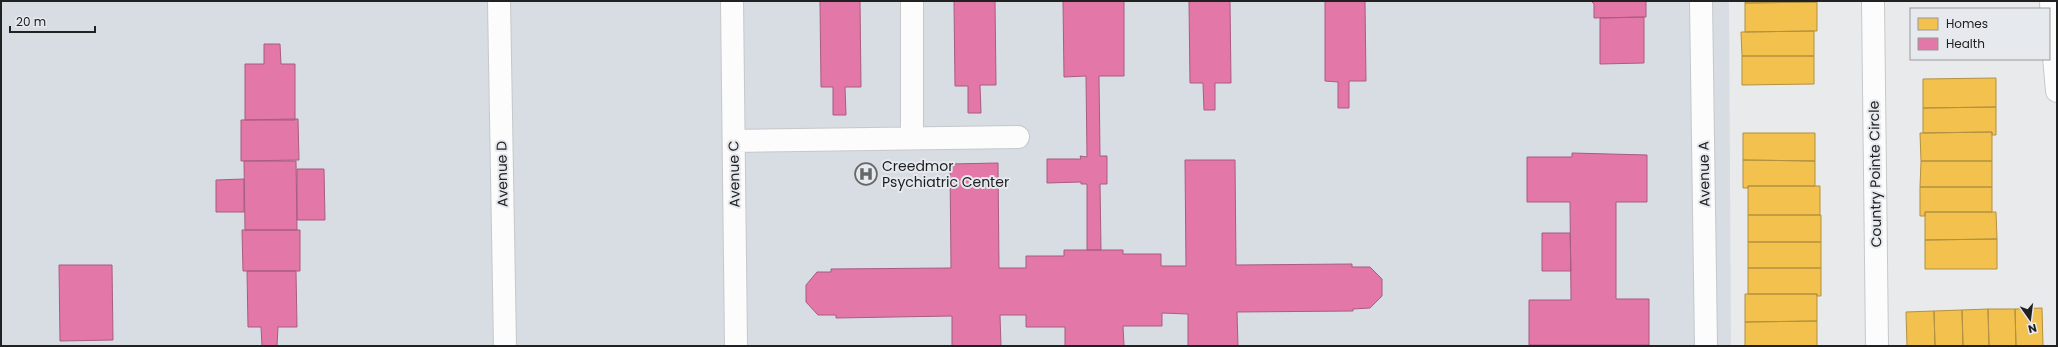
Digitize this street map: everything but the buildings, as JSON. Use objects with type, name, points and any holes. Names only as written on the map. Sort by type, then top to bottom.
[{"type":"street","name":"Avenue D","points":[[499,1],[505,346]]},
{"type":"street","name":"Avenue C","points":[[732,1],[736,346]]},
{"type":"street","points":[[912,1],[912,138]]},
{"type":"street","name":"Avenue A","points":[[1701,1],[1706,346]]},
{"type":"street","name":"Country Pointe Circle","points":[[1873,1],[1877,346]]},
{"type":"street","points":[[2053,10],[2057,91]]},
{"type":"street","points":[[734,141],[1018,138]]},
{"type":"shaded area","name":"Creedmor Psychiatric Center","points":[[1,1],[1729,1],[1731,346],[1,346]]},
{"type":"place","name":"Creedmor Psychiatric Center","points":[[866,174]]}]
